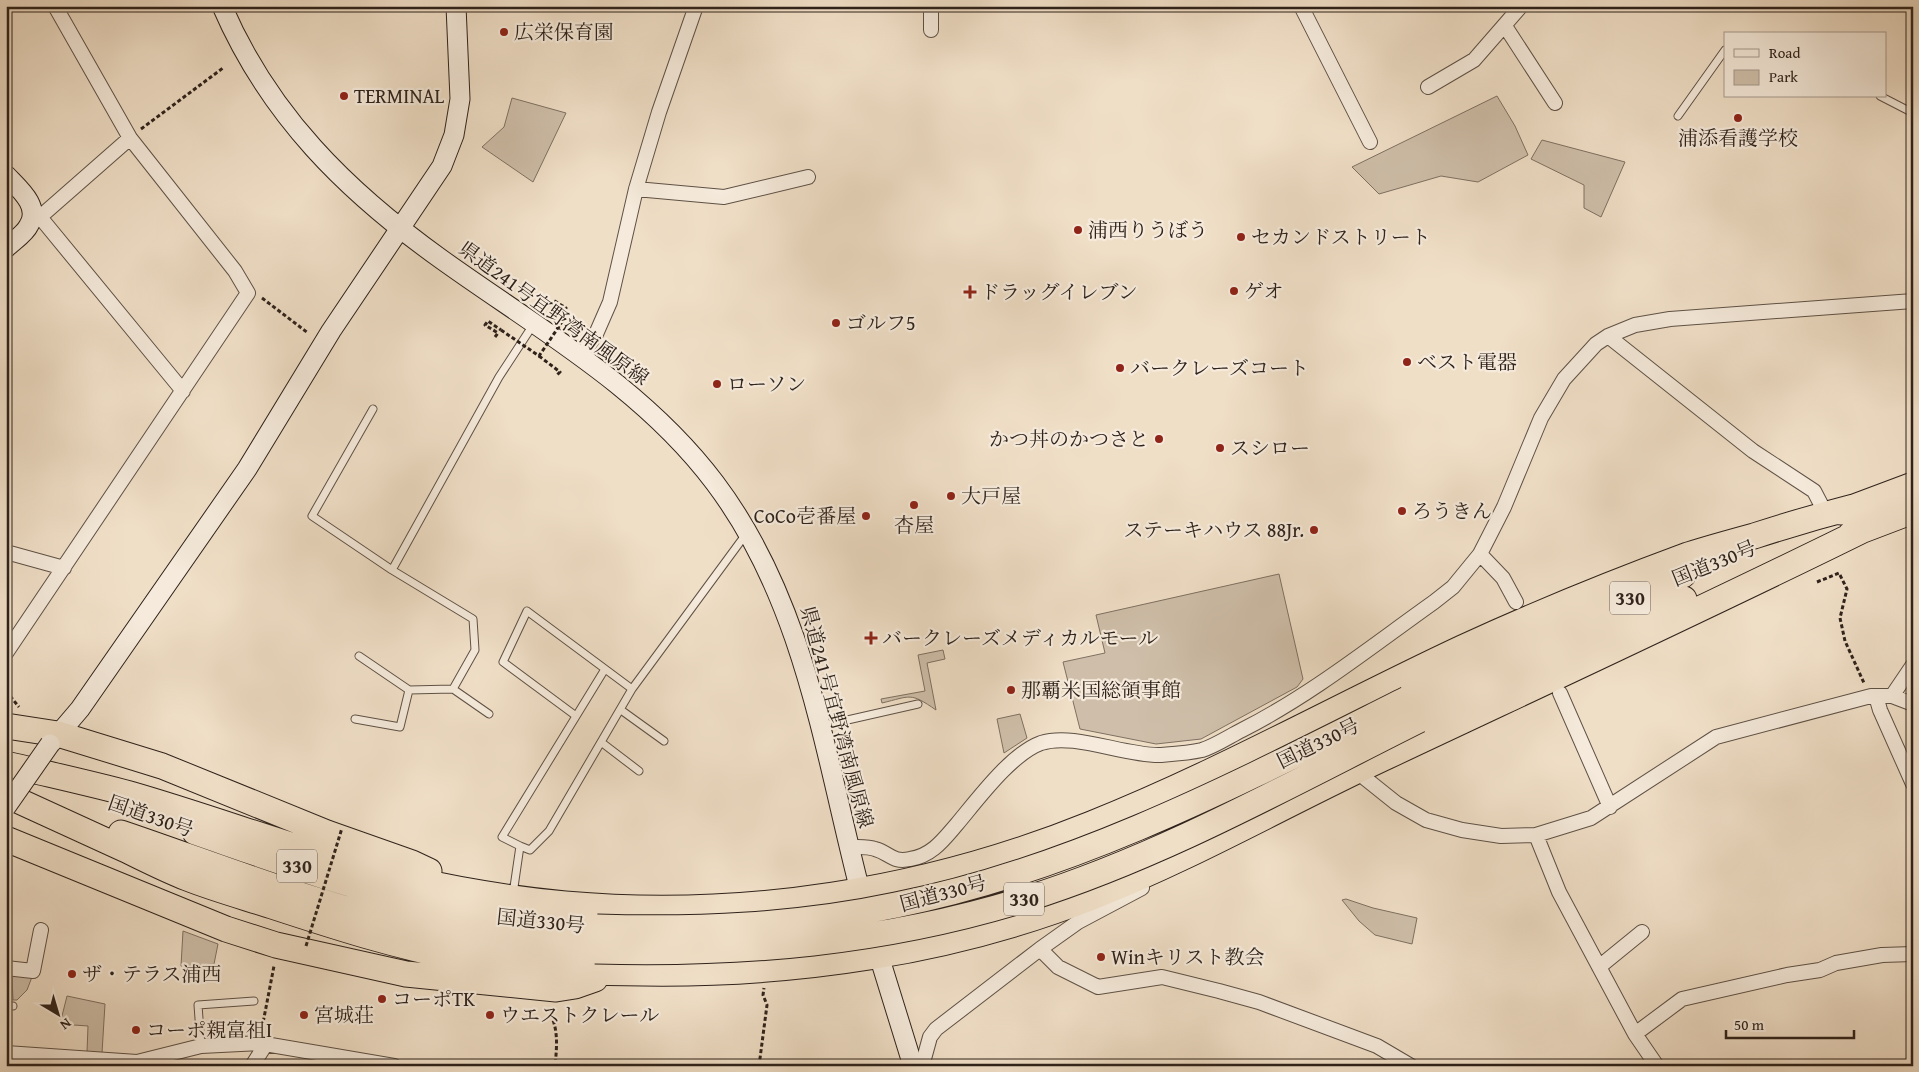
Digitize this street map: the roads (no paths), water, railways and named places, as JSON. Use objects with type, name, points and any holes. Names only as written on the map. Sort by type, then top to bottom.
[{"type":"highway","name":"国道330号","points":[[6,765],[347,883],[451,910],[499,918],[664,953],[775,948],[869,937],[964,916],[1027,898],[1085,878],[1158,848],[1598,634],[1745,575],[1861,517],[1913,485]]},
{"type":"highway","name":"国道330号","points":[[6,794],[282,889],[388,920],[492,940],[543,947],[658,929],[768,924],[871,910],[959,890],[1022,872],[1086,848],[1147,824],[1227,788],[1407,699],[1553,630],[1861,517],[1913,511]]},
{"type":"highway","points":[[6,765],[127,794],[407,879],[474,893],[566,904],[656,909],[766,904],[860,890],[950,872],[1024,850],[1094,823],[1214,771],[1461,649],[1558,606],[1693,554],[1826,514],[1861,517]]},
{"type":"highway","points":[[6,794],[184,877],[365,937],[468,959],[522,967],[606,973],[694,974],[768,969],[879,954],[991,931],[1060,909],[1126,883],[1233,834],[1356,771],[1746,588],[1861,517]]},
{"type":"highway","points":[[6,726],[174,771],[327,833],[412,863],[474,893]]},
{"type":"highway","points":[[6,839],[226,929],[252,938],[323,956],[406,974],[556,990],[592,981],[606,973]]},
{"type":"main road","name":"県道241号宜野湾南風原線","points":[[222,6],[251,63],[287,119],[334,172],[400,228],[442,260],[582,356],[616,383],[673,435],[715,484],[748,531],[784,606],[794,635],[820,726],[860,890],[913,1066]]},
{"type":"main road","points":[[6,808],[54,739],[80,709],[247,469],[331,331],[400,228],[435,180],[454,135],[460,99],[456,6]]},
{"type":"main road","points":[[6,174],[26,197],[37,217],[6,248]]},
{"type":"street","points":[[6,654],[248,293],[235,271],[130,138],[55,6]]},
{"type":"street","points":[[582,356],[596,334],[610,302],[636,189],[659,112],[696,6]]},
{"type":"street","points":[[931,6],[931,30]]},
{"type":"street","points":[[1301,6],[1370,142]]},
{"type":"street","points":[[1428,87],[1474,60],[1521,6]]},
{"type":"street","points":[[1505,26],[1555,103]]},
{"type":"street","points":[[130,138],[37,217],[183,391]]},
{"type":"street","points":[[636,189],[724,197],[808,177]]},
{"type":"street","points":[[849,847],[876,849],[898,860],[909,860],[922,856],[938,846],[989,786],[1016,758],[1041,744],[1065,740],[1121,751],[1160,755],[1203,750],[1301,696],[1453,586],[1480,554],[1504,507],[1541,418],[1564,379],[1596,344],[1608,336],[1635,325],[1670,319],[1913,301]]},
{"type":"street","points":[[1608,336],[1754,451],[1814,491],[1826,514]]},
{"type":"street","points":[[6,552],[64,568]]},
{"type":"street","points":[[1480,554],[1503,578],[1516,602]]},
{"type":"street","points":[[1892,696],[1913,665]]},
{"type":"street","points":[[1560,693],[1610,807]]},
{"type":"street","points":[[1356,771],[1396,803],[1426,820],[1462,830],[1501,836],[1536,835],[1591,818],[1716,737],[1874,696],[1892,696],[1913,704]]},
{"type":"street","points":[[1874,696],[1913,784]]},
{"type":"street","points":[[922,1066],[930,1038],[936,1029],[1040,949],[1078,922],[1169,873],[1233,834]]},
{"type":"street","points":[[1536,835],[1559,892],[1635,1034],[1657,1066]]},
{"type":"street","points":[[6,968],[32,971],[41,930]]},
{"type":"street","points":[[1599,967],[1642,932]]},
{"type":"street","points":[[1040,949],[1058,967],[1098,987],[1162,978],[1219,991],[1259,1002],[1377,1046],[1411,1066]]},
{"type":"street","points":[[1635,1034],[1682,999],[1787,975],[1820,970],[1836,963],[1882,955],[1913,954]]},
{"type":"street","points":[[252,1066],[263,1043]]},
{"type":"street","points":[[6,1053],[137,1062],[201,1046],[263,1043],[394,1066]]},
{"type":"lane","points":[[1678,116],[1724,51]]},
{"type":"lane","points":[[1884,98],[1913,113]]},
{"type":"lane","points":[[392,570],[499,377],[534,323]]},
{"type":"lane","points":[[373,409],[312,516],[392,570],[473,619],[475,650],[453,689]]},
{"type":"lane","points":[[605,669],[502,836],[520,846],[530,850],[550,831],[632,690],[748,531]]},
{"type":"lane","points":[[576,716],[503,662],[527,611],[632,690]]},
{"type":"lane","points":[[359,656],[409,690],[453,689],[489,714]]},
{"type":"lane","points":[[355,719],[400,727],[409,690]]},
{"type":"lane","points":[[820,726],[918,704]]},
{"type":"lane","points":[[621,710],[664,741]]},
{"type":"lane","points":[[601,742],[639,771]]},
{"type":"lane","points":[[512,897],[520,846]]},
{"type":"lane","points":[[201,1046],[198,1005],[254,1001]]},
{"type":"place","name":"広栄保育園","points":[[504,32]]},
{"type":"place","name":"TERMINAL","points":[[344,96]]},
{"type":"place","name":"浦添看護学校","points":[[1738,118]]},
{"type":"place","name":"浦西りうぼう","points":[[1078,230]]},
{"type":"place","name":"セカンドストリート","points":[[1241,237]]},
{"type":"place","name":"ゲオ","points":[[1234,291]]},
{"type":"place","name":"ドラッグイレブン","points":[[970,292]]},
{"type":"place","name":"ゴルフ5","points":[[836,323]]},
{"type":"place","name":"ベスト電器","points":[[1407,362]]},
{"type":"place","name":"バークレーズコート","points":[[1120,368]]},
{"type":"place","name":"ローソン","points":[[717,384]]},
{"type":"place","name":"かつ丼のかつさと","points":[[1159,439]]},
{"type":"place","name":"スシロー","points":[[1220,448]]},
{"type":"place","name":"大戸屋","points":[[951,496]]},
{"type":"place","name":"杏屋","points":[[914,505]]},
{"type":"place","name":"ろうきん","points":[[1402,511]]},
{"type":"place","name":"CoCo壱番屋","points":[[866,516]]},
{"type":"place","name":"ステーキハウス 88Jr.","points":[[1314,530]]},
{"type":"place","name":"バークレーズメディカルモール","points":[[871,638]]},
{"type":"place","name":"那覇米国総領事館","points":[[1011,690]]},
{"type":"place","name":"Winキリスト教会","points":[[1101,957]]},
{"type":"place","name":"ザ・テラス浦西","points":[[72,974]]},
{"type":"place","name":"コーポTK","points":[[382,999]]},
{"type":"place","name":"宮城荘","points":[[304,1015]]},
{"type":"place","name":"ウエストクレール","points":[[490,1015]]},
{"type":"place","name":"コーポ親富祖Ⅰ","points":[[136,1030]]}]
